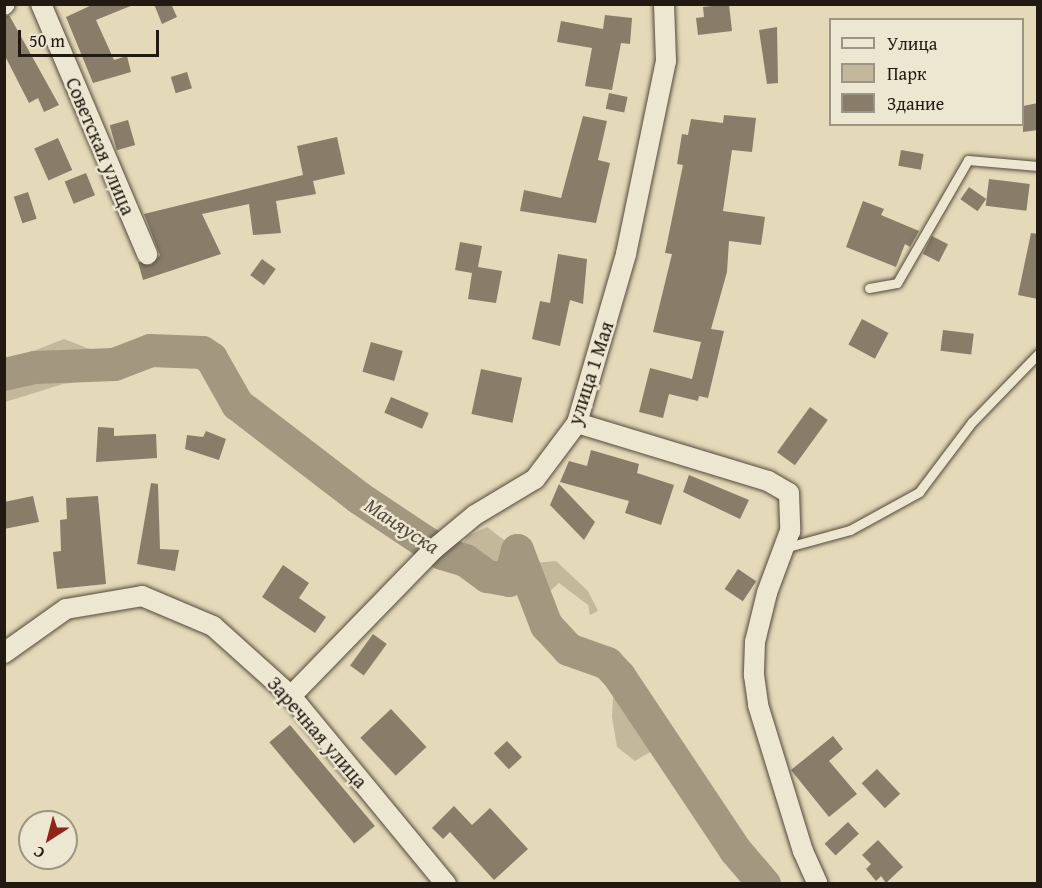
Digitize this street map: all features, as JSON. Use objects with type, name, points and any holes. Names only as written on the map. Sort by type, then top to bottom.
[{"type":"street","name":"Советская улица","points":[[41,4],[147,254]]},
{"type":"street","name":"улица 1 Мая","points":[[291,696],[434,549],[475,515],[535,479],[577,423],[633,220],[666,61],[664,4]]},
{"type":"street","points":[[577,423],[783,487],[792,501],[784,548],[755,642],[758,705],[803,851],[818,884]]},
{"type":"street","name":"Заречная улица","points":[[4,653],[66,609],[142,596],[213,626],[291,696],[446,884]]},
{"type":"lane","points":[[869,288],[897,283],[968,160],[1038,165]]},
{"type":"lane","points":[[784,548],[850,530],[919,492],[972,422],[1038,354]]},
{"type":"green space","points":[[64,339],[95,351],[118,377],[63,384],[5,402],[5,362]]},
{"type":"green space","points":[[487,527],[534,563],[556,561],[588,591],[598,611],[590,615],[588,605],[559,583],[550,591],[553,614],[525,567],[511,561],[514,576],[497,574],[460,548],[468,536]]},
{"type":"green space","points":[[634,689],[655,707],[669,741],[635,761],[617,747],[612,717],[613,698]]},
{"type":"building","points":[[94,4],[133,5],[96,20],[114,60],[127,56],[131,72],[93,83],[66,17]]},
{"type":"building","points":[[154,4],[171,4],[177,17],[162,24]]},
{"type":"building","points":[[729,4],[732,31],[698,35],[696,18],[704,17],[703,7]]},
{"type":"building","points":[[9,15],[59,105],[44,112],[38,98],[29,103],[4,54],[4,17]]},
{"type":"building","points":[[605,15],[632,18],[630,44],[621,43],[612,90],[585,86],[592,48],[557,42],[561,21],[603,29]]},
{"type":"building","points":[[777,27],[778,83],[767,84],[759,30]]},
{"type":"building","points":[[187,72],[192,88],[176,93],[171,77]]},
{"type":"building","points":[[609,93],[628,97],[624,113],[606,109]]},
{"type":"building","points":[[1038,103],[1038,130],[1023,132],[1024,106]]},
{"type":"building","points":[[724,115],[756,118],[752,152],[732,150],[723,211],[765,217],[761,245],[729,241],[727,272],[711,329],[724,331],[708,398],[699,396],[698,401],[669,394],[663,418],[639,412],[650,368],[692,379],[701,342],[653,332],[672,254],[665,253],[683,165],[677,164],[682,134],[688,135],[691,119],[723,123]]},
{"type":"building","points":[[583,116],[607,121],[598,160],[610,163],[596,223],[520,211],[524,190],[561,198]]},
{"type":"building","points":[[128,120],[135,145],[117,150],[110,125]]},
{"type":"building","points":[[337,137],[345,174],[313,181],[316,194],[276,201],[281,233],[253,235],[249,204],[202,214],[221,254],[143,280],[138,262],[151,265],[160,255],[144,214],[303,175],[297,146]]},
{"type":"building","points":[[58,138],[72,170],[48,181],[34,149]]},
{"type":"building","points":[[901,150],[924,154],[921,170],[898,166]]},
{"type":"building","points":[[86,173],[95,195],[74,204],[65,182]]},
{"type":"building","points":[[989,179],[1030,184],[1026,211],[986,206]]},
{"type":"building","points":[[969,187],[986,199],[978,211],[960,199]]},
{"type":"building","points":[[28,192],[37,219],[22,223],[14,197]]},
{"type":"building","points":[[863,201],[884,209],[881,215],[919,231],[910,247],[905,244],[896,267],[846,247]]},
{"type":"building","points":[[1031,233],[1038,234],[1038,299],[1018,295]]},
{"type":"building","points":[[932,236],[948,244],[939,262],[923,254]]},
{"type":"building","points":[[460,242],[482,246],[478,267],[502,271],[496,303],[468,299],[472,273],[455,270]]},
{"type":"building","points":[[558,254],[587,259],[583,304],[570,300],[560,346],[532,339],[540,301],[550,303]]},
{"type":"building","points":[[262,259],[276,269],[264,285],[250,275]]},
{"type":"building","points":[[862,319],[888,333],[875,359],[848,345]]},
{"type":"building","points":[[943,330],[974,334],[971,355],[940,351]]},
{"type":"building","points":[[371,342],[403,351],[394,381],[362,372]]},
{"type":"building","points":[[481,369],[522,378],[513,423],[471,414]]},
{"type":"building","points":[[391,397],[429,413],[422,429],[384,413]]},
{"type":"building","points":[[810,407],[828,420],[795,465],[777,452]]},
{"type":"building","points":[[98,427],[114,428],[114,436],[156,434],[157,458],[96,462]]},
{"type":"building","points":[[206,431],[226,439],[219,460],[185,449],[187,435],[203,437]]},
{"type":"building","points":[[591,450],[639,464],[637,473],[674,485],[661,525],[625,513],[629,501],[560,482],[569,461],[587,466]]},
{"type":"building","points":[[689,475],[749,500],[740,519],[683,492]]},
{"type":"building","points":[[151,483],[158,484],[160,549],[179,550],[175,571],[137,564]]},
{"type":"building","points":[[559,484],[595,522],[584,540],[550,505]]},
{"type":"building","points":[[33,496],[39,522],[4,529],[4,502]]},
{"type":"building","points":[[98,496],[106,584],[57,589],[53,552],[61,551],[60,520],[67,519],[66,498]]},
{"type":"building","points":[[283,565],[309,583],[299,598],[326,617],[315,633],[262,597]]},
{"type":"building","points":[[738,569],[756,581],[743,601],[725,589]]},
{"type":"building","points":[[373,634],[387,644],[364,676],[350,666]]},
{"type":"building","points":[[391,709],[426,747],[396,776],[360,738]]},
{"type":"building","points":[[290,725],[375,826],[354,843],[269,742]]},
{"type":"building","points":[[833,736],[843,749],[829,761],[857,794],[829,817],[791,770]]},
{"type":"building","points":[[507,741],[522,757],[509,769],[494,753]]},
{"type":"building","points":[[877,769],[900,794],[885,808],[862,783]]},
{"type":"building","points":[[454,806],[472,825],[490,808],[528,849],[494,880],[450,832],[443,839],[432,828]]},
{"type":"building","points":[[848,822],[859,834],[836,856],[825,844]]},
{"type":"building","points":[[878,840],[903,867],[886,883],[881,876],[876,881],[866,869],[871,864],[862,855]]},
{"type":"waterway","name":"Маняуска","points":[[4,374],[34,367],[114,364],[150,350],[202,352],[211,358],[237,404],[358,497],[442,553],[465,560],[487,576],[509,580],[517,550],[546,625],[568,649],[607,663],[619,676],[735,850],[764,884]]}]
